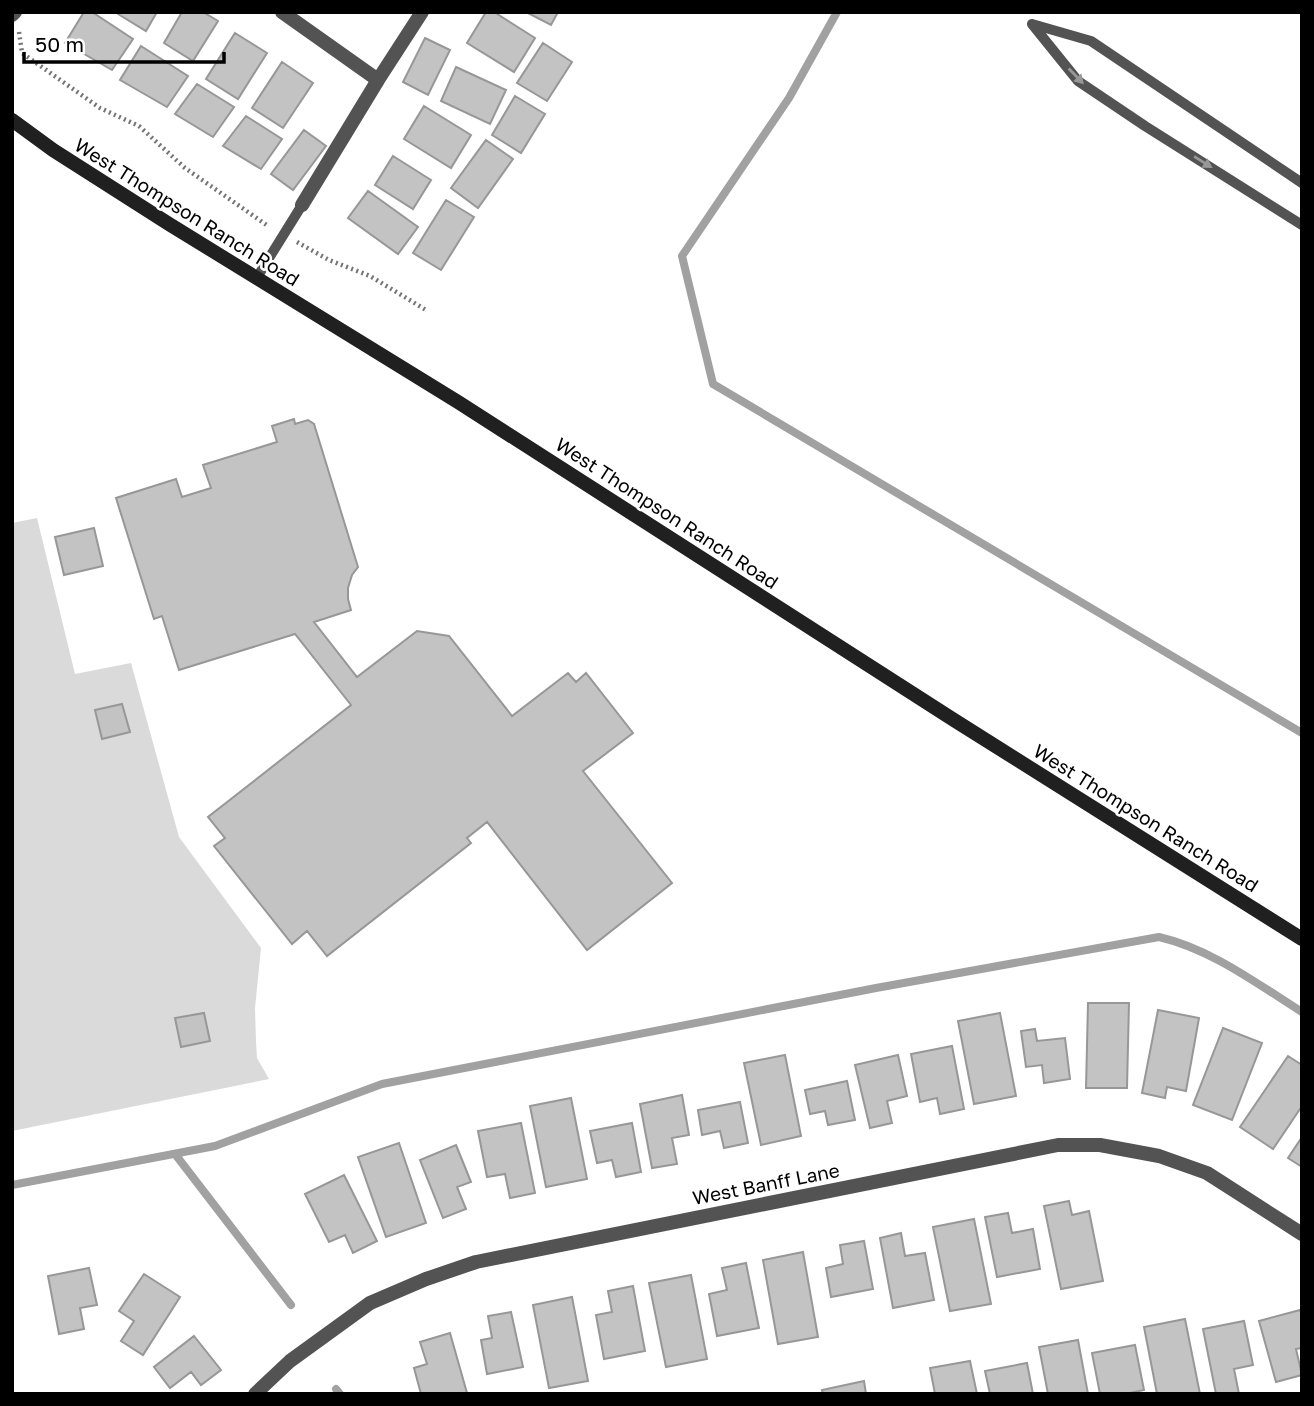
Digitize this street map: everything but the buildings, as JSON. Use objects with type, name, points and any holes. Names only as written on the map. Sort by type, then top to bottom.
[{"type":"main road","name":"West Thompson Ranch Road","points":[[12,121],[256,279],[458,402],[1302,939]]},
{"type":"street","points":[[282,12],[378,80]]},
{"type":"street","points":[[302,205],[422,12]]},
{"type":"street","name":"West Banff Lane","points":[[255,1394],[290,1361],[370,1303],[426,1279],[476,1262],[1058,1145],[1100,1144],[1159,1156],[1207,1173],[1302,1234]]},
{"type":"lane","points":[[1302,183],[1091,41],[1032,24],[1078,80],[1145,126],[1302,225]]},
{"type":"lane","points":[[256,279],[302,205]]},
{"type":"path","points":[[19,30],[22,53],[100,108],[139,126],[185,168],[268,226],[329,260],[370,276],[426,310]]},
{"type":"shaded area","points":[[37,518],[75,674],[131,663],[179,837],[261,948],[255,1008],[256,1042],[257,1058],[269,1079],[12,1131],[12,523]]},
{"type":"waterway","points":[[837,12],[789,98],[682,256],[713,384],[1302,733]]},
{"type":"waterway","points":[[12,1185],[215,1146],[382,1084],[876,988],[1159,937],[1215,958],[1302,1012]]},
{"type":"waterway","points":[[175,1154],[291,1305]]},
{"type":"waterway","points":[[336,1389],[340,1394]]}]
